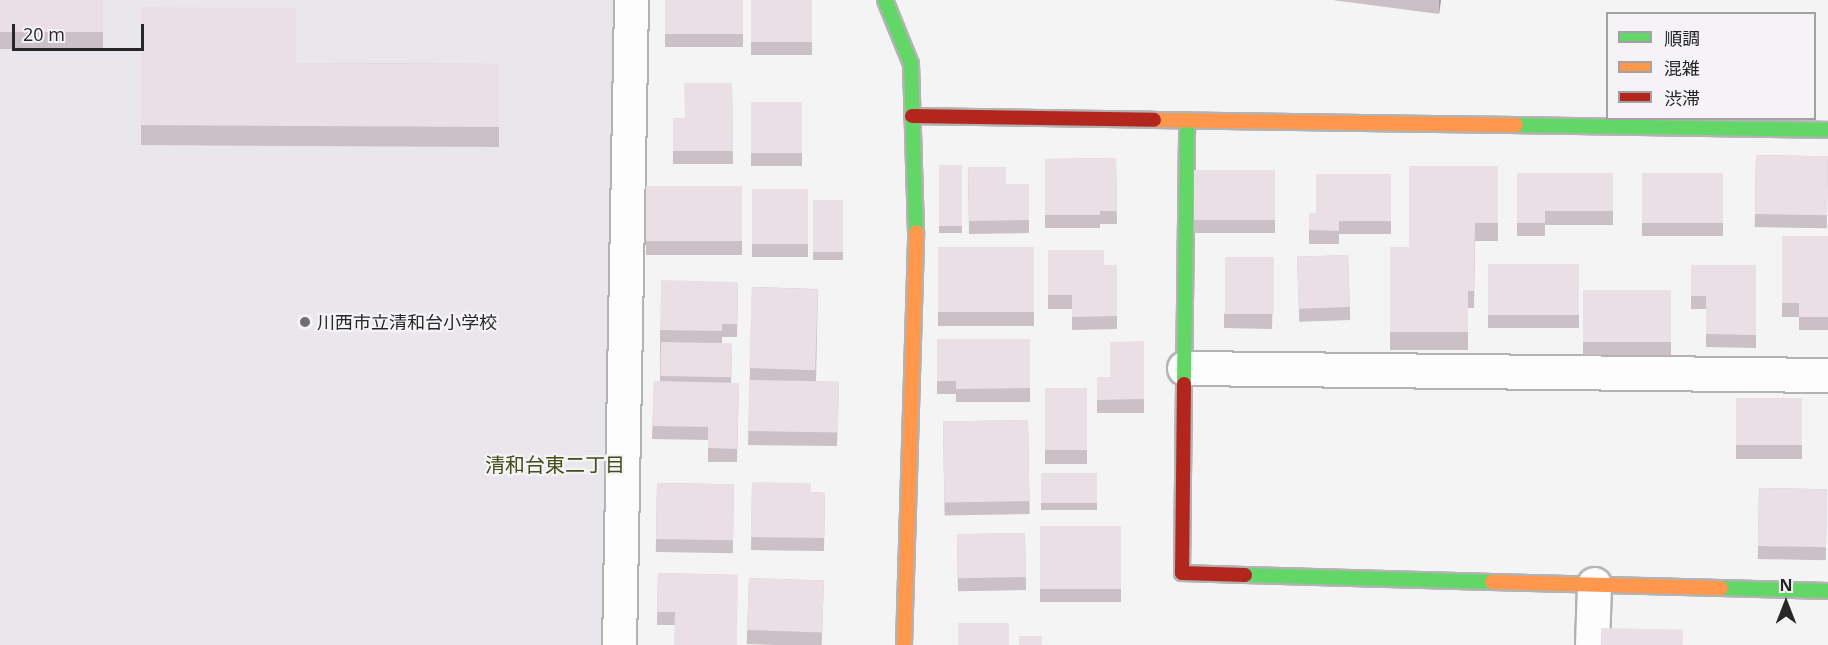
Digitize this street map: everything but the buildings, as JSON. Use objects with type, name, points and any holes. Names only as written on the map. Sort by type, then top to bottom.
[{"type":"street","points":[[619,645],[631,0]]},
{"type":"street","points":[[885,0],[911,64],[917,263],[904,645]]},
{"type":"street","points":[[912,116],[1828,129]]},
{"type":"street","points":[[1187,120],[1182,573],[1828,591]]},
{"type":"street","points":[[1185,368],[1828,375]]},
{"type":"street","points":[[1592,645],[1594,584]]},
{"type":"shaded area","name":"川西市立清和台小学校","points":[[0,0],[615,0],[615,645],[0,645]]},
{"type":"traffic: fast","points":[[885,0],[911,64],[916,232]]},
{"type":"traffic: fast","points":[[1184,384],[1187,120]]},
{"type":"traffic: fast","points":[[1516,125],[1828,130]]},
{"type":"traffic: fast","points":[[1245,575],[1492,582]]},
{"type":"traffic: fast","points":[[1721,588],[1828,591]]},
{"type":"traffic: slow","points":[[1154,120],[1516,125]]},
{"type":"traffic: slow","points":[[904,645],[916,232]]},
{"type":"traffic: slow","points":[[1492,582],[1721,588]]},
{"type":"traffic: jam","points":[[912,116],[1154,120]]},
{"type":"traffic: jam","points":[[1184,384],[1182,573],[1245,575]]},
{"type":"place","name":"川西市立清和台小学校","points":[[305,322]]},
{"type":"district","name":"清和台東二丁目","points":[[555,464]]}]
